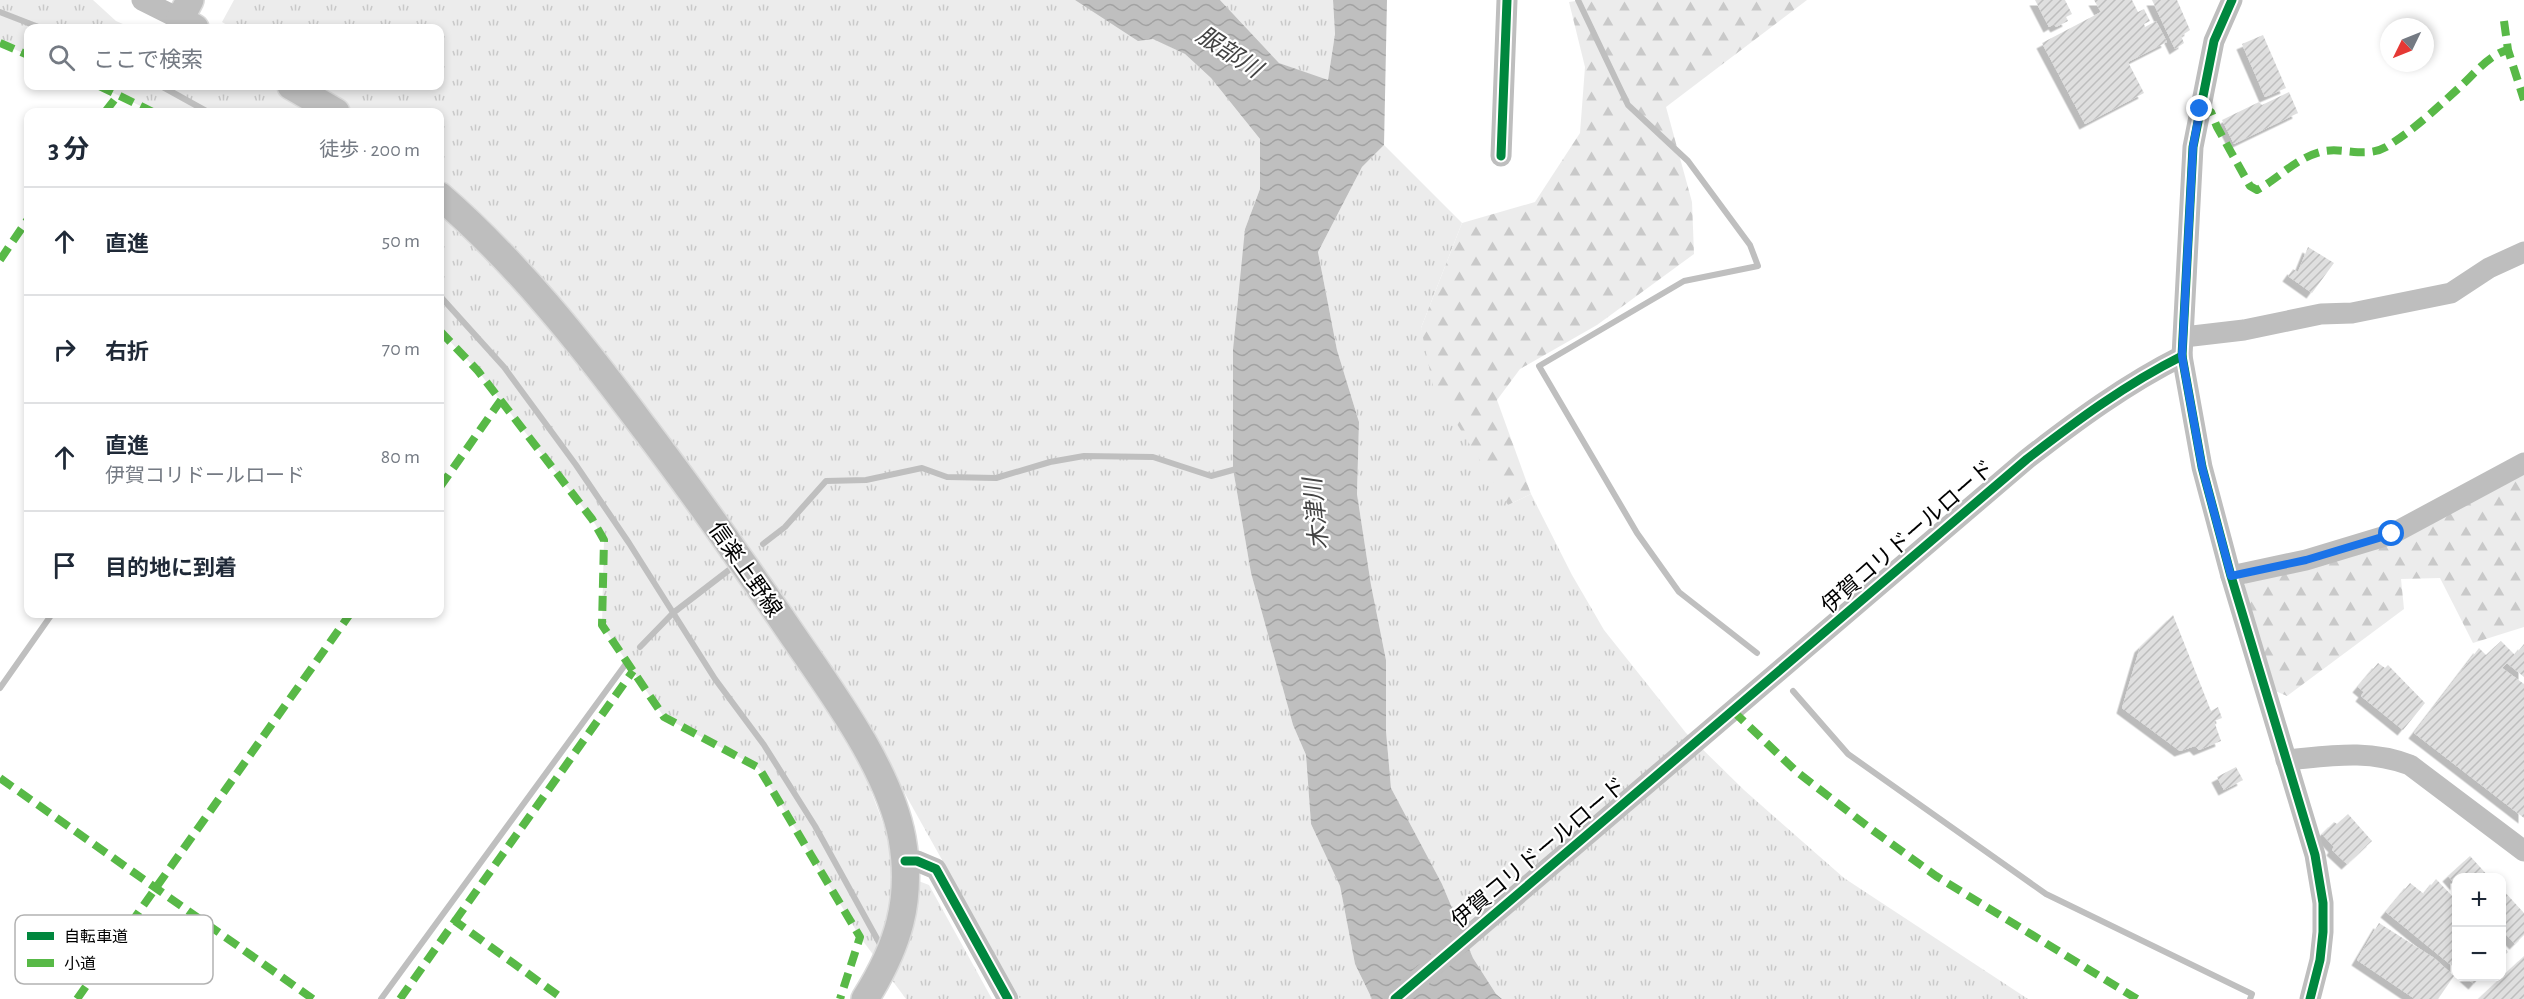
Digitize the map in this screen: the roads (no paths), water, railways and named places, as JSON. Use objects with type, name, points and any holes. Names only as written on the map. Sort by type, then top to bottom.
[{"type":"main road","points":[[298,90],[329,108]]},
{"type":"main road","name":"信楽上野線","points":[[444,200],[511,264],[563,322],[648,433],[764,594],[869,754],[887,790],[902,837],[906,897],[897,941],[882,972],[865,999]]},
{"type":"street","points":[[142,0],[188,16]]},
{"type":"street","points":[[1500,156],[1507,0]]},
{"type":"street","points":[[2232,0],[2214,41],[2193,147],[2183,347],[2202,467],[2231,576],[2316,855],[2323,903],[2320,960],[2310,999]]},
{"type":"street","name":"伊賀コリドールロード","points":[[1395,999],[2027,459],[2080,418],[2157,368],[2183,347],[2244,330],[2321,314],[2352,314],[2451,293],[2489,268],[2524,252]]},
{"type":"street","points":[[2231,576],[2306,560],[2392,534],[2524,463]]},
{"type":"street","points":[[2286,760],[2358,753],[2388,757],[2410,765],[2524,851]]},
{"type":"street","points":[[905,861],[917,861],[936,869],[1008,999]]},
{"type":"water","points":[[1075,0],[1220,0],[1279,63],[1328,80],[1335,34],[1333,0],[1387,0],[1384,145],[1362,167],[1318,252],[1337,350],[1359,422],[1357,494],[1371,585],[1386,660],[1386,731],[1391,788],[1442,884],[1473,958],[1496,994],[1502,999],[1372,999],[1355,964],[1340,886],[1311,824],[1306,755],[1293,725],[1251,573],[1233,469],[1233,350],[1245,229],[1260,189],[1260,139],[1211,78],[1185,54],[1153,39],[1138,41]]},
{"type":"waterway","points":[[1578,0],[1628,105],[1688,161],[1750,245],[1758,266],[1684,281],[1539,366],[1637,533],[1679,592],[1757,653]]},
{"type":"waterway","points":[[0,12],[31,24]]},
{"type":"waterway","points":[[168,90],[201,108]]},
{"type":"waterway","points":[[444,300],[504,367],[576,465],[629,543],[715,679],[764,745],[815,826],[881,946]]},
{"type":"waterway","points":[[763,544],[785,527],[826,481],[866,480],[922,468],[947,477],[996,478],[1050,462],[1084,456],[1153,457],[1211,476],[1240,468]]},
{"type":"waterway","points":[[640,647],[673,613],[729,570]]},
{"type":"waterway","points":[[0,688],[49,618]]},
{"type":"waterway","points":[[381,999],[625,665]]},
{"type":"waterway","points":[[1793,691],[1848,754],[2046,894],[2252,994],[2250,999]]},
{"type":"water label","name":"服部川","points":[[1229,52]]},
{"type":"water label","name":"木津川","points":[[1316,514]]}]
